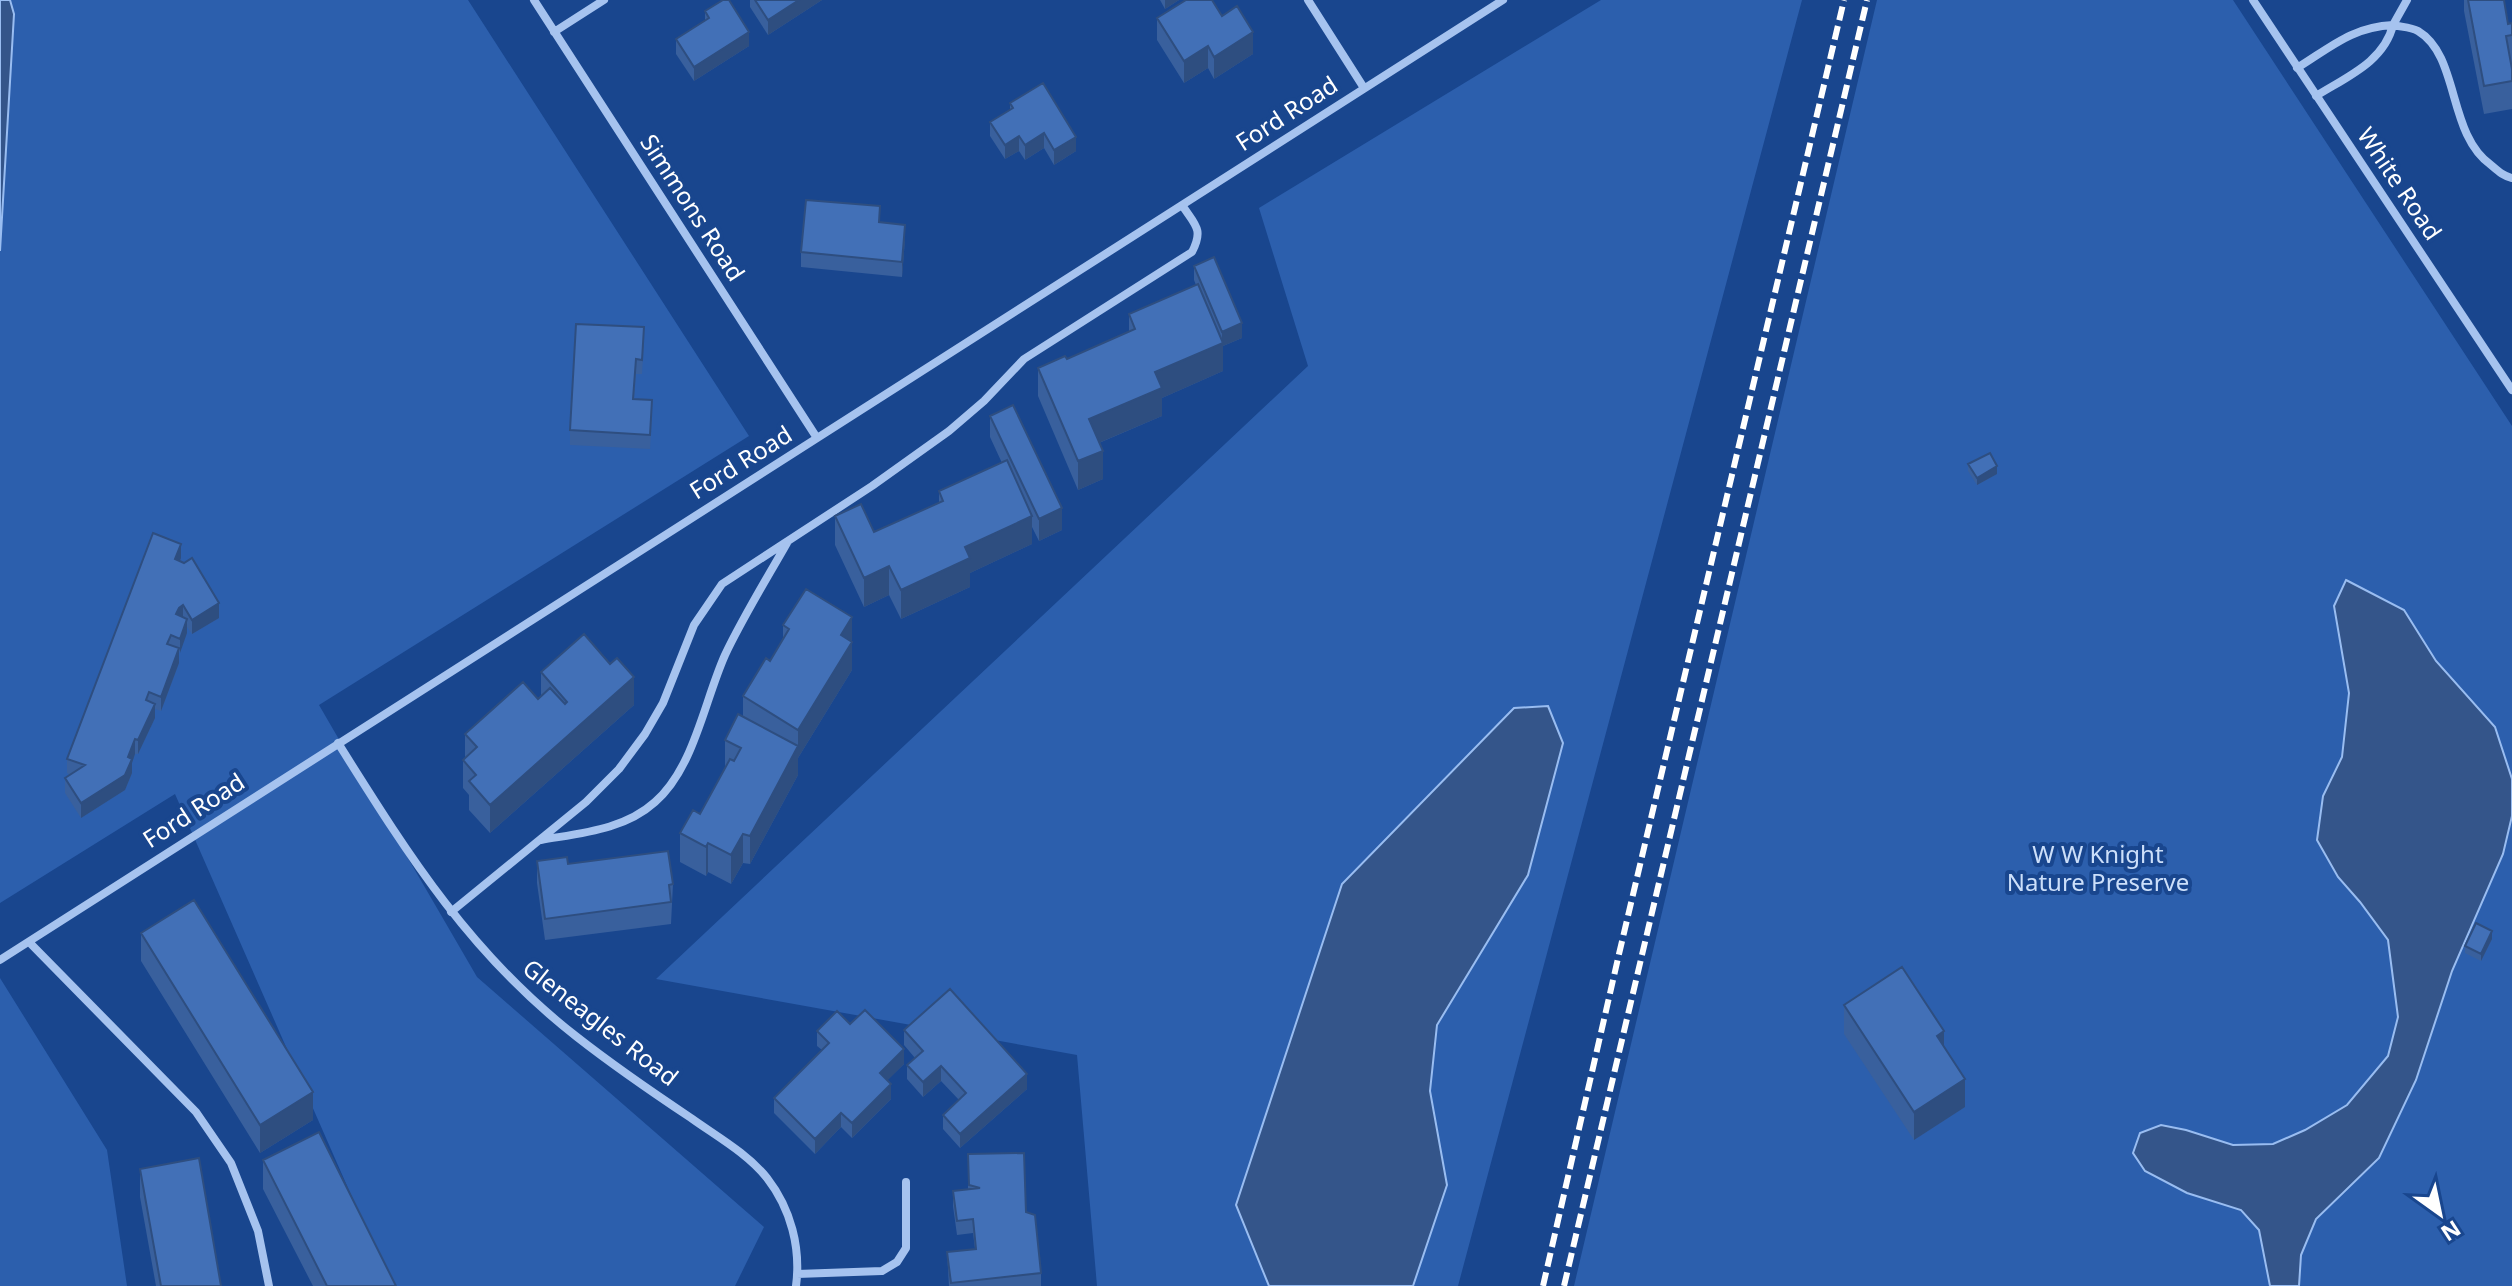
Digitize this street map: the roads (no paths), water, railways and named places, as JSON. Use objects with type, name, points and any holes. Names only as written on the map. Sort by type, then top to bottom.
[{"type":"street","name":"Simmons Road","points":[[534,0],[817,438]]},
{"type":"street","points":[[554,32],[604,0]]},
{"type":"street","points":[[1308,0],[1364,88]]},
{"type":"street","name":"Ford Road","points":[[0,960],[1503,0]]},
{"type":"street","name":"White Road","points":[[2253,0],[2512,390]]},
{"type":"street","points":[[2316,96],[2380,53],[2407,0]]},
{"type":"street","points":[[2297,68],[2349,35],[2366,28],[2393,25],[2417,30],[2438,51],[2466,134],[2483,160],[2512,178]]},
{"type":"street","points":[[451,912],[586,802],[619,769],[663,703],[694,625],[722,584],[872,486],[949,431],[984,401],[1024,359],[1192,252],[1199,239],[1197,228],[1182,205]]},
{"type":"street","points":[[539,840],[609,828],[632,819],[672,785],[685,762],[725,656],[790,539]]},
{"type":"street","name":"Gleneagles Road","points":[[338,743],[409,856],[497,966],[535,1003],[637,1081],[731,1147],[766,1177],[788,1215],[799,1259],[796,1286]]},
{"type":"street","points":[[29,942],[196,1112],[231,1163],[258,1231],[269,1286]]},
{"type":"street","points":[[797,1274],[882,1271],[897,1262],[906,1248],[906,1182]]},
{"type":"railway","points":[[1543,1286],[1844,0]]},
{"type":"railway","points":[[1564,1286],[1867,0]]},
{"type":"park label","name":"W W Knight Nature Preserve","points":[[2098,869]]}]
